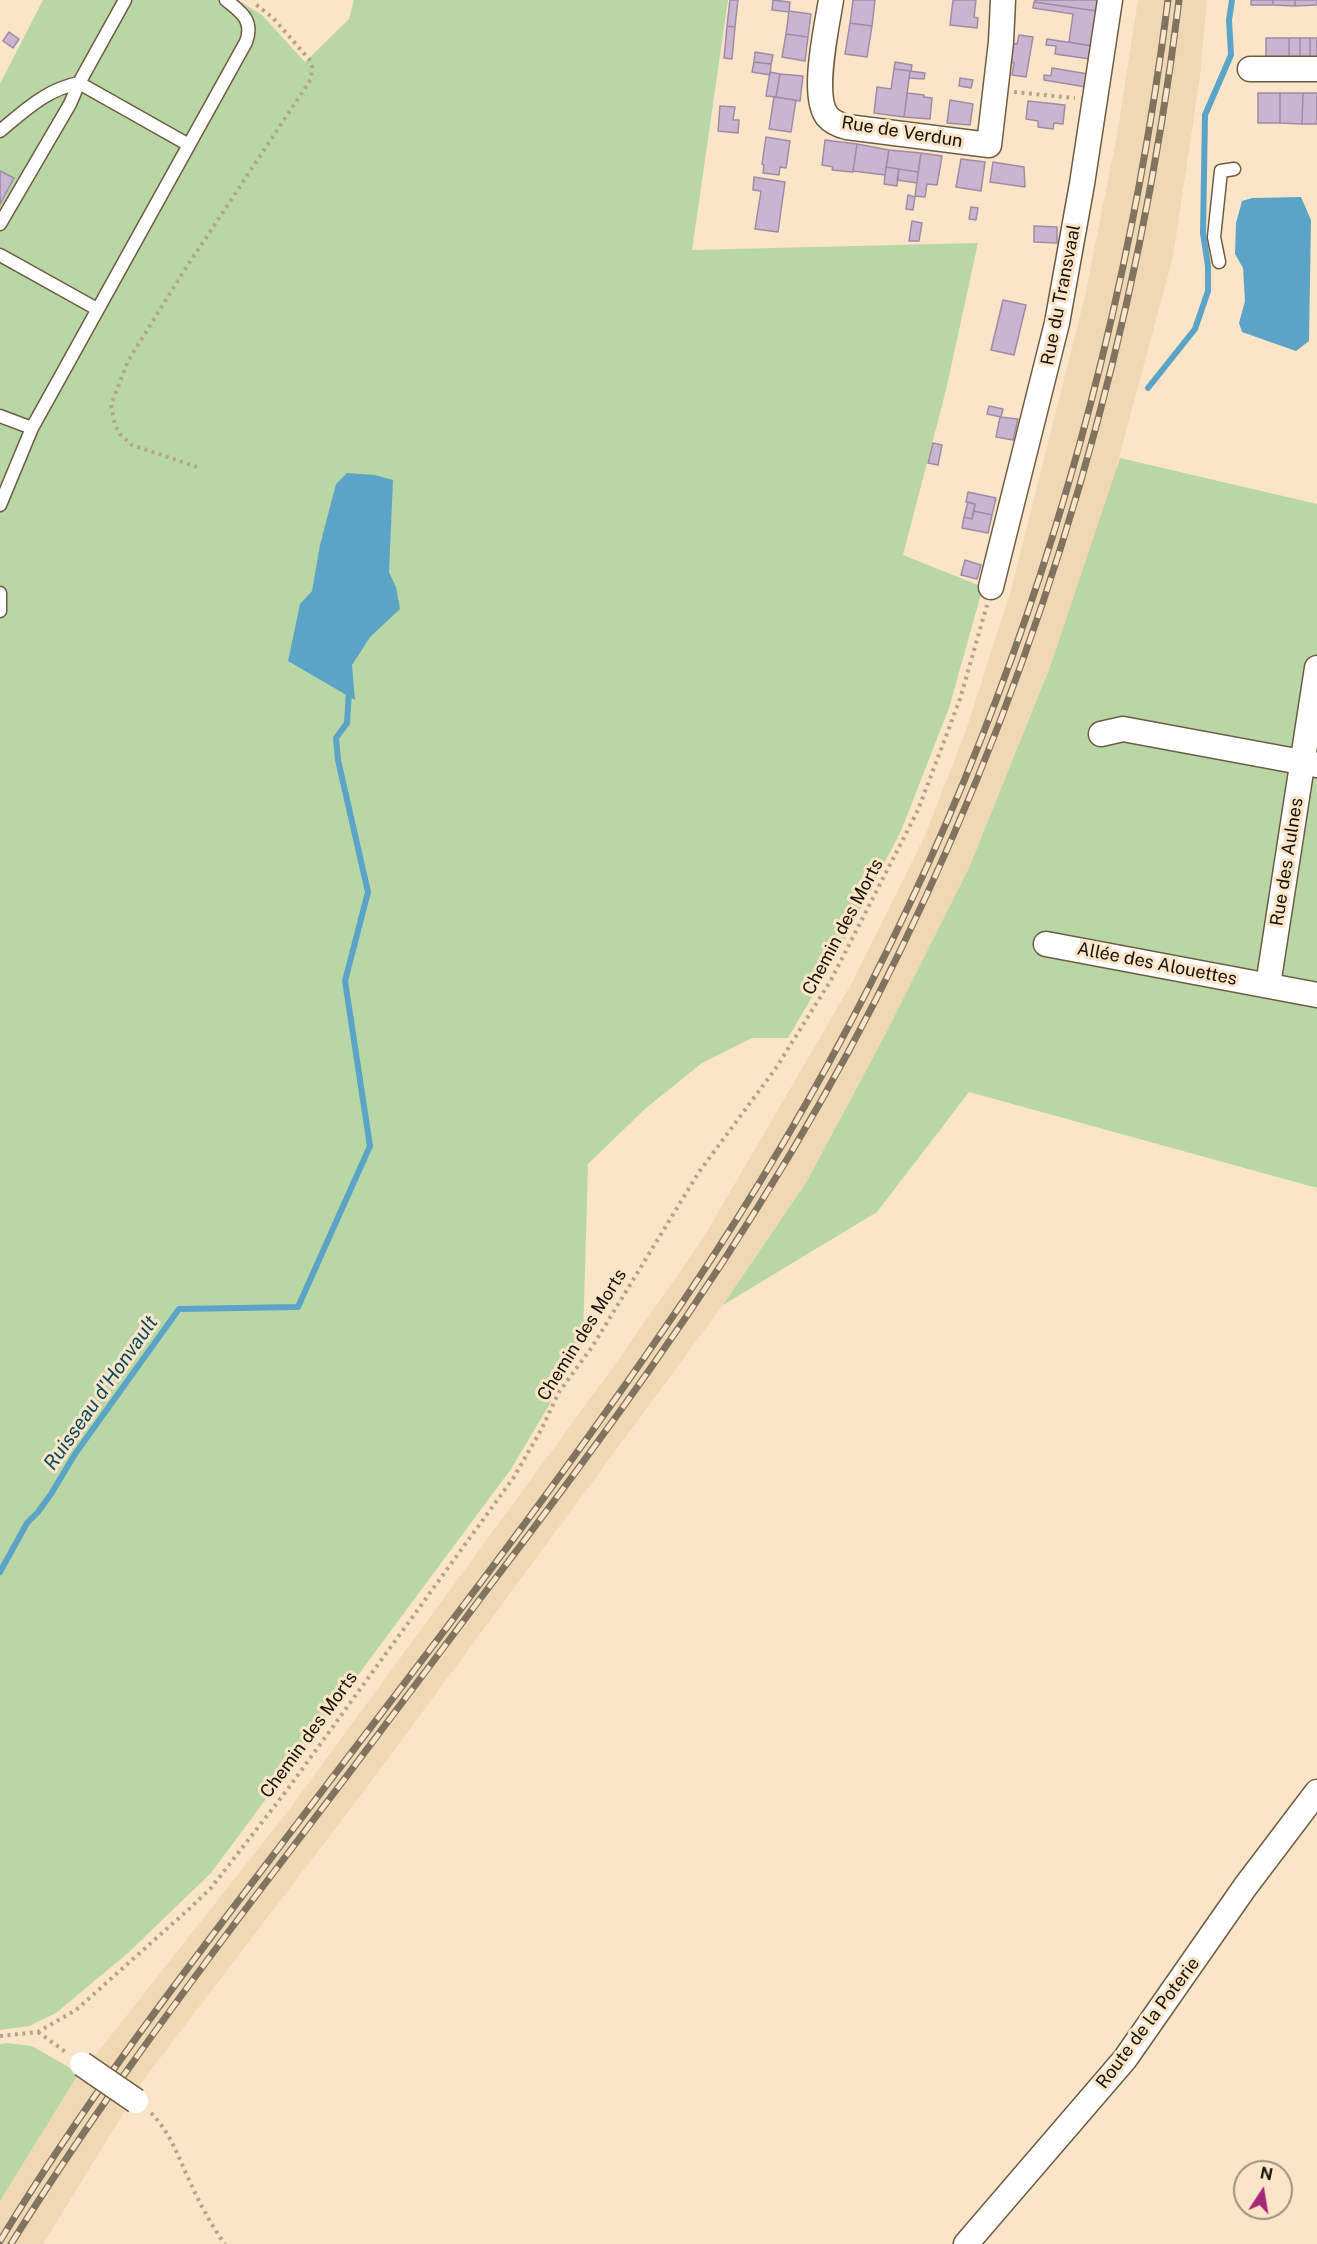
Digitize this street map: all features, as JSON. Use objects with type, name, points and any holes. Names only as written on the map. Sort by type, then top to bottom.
[{"type":"street","name":"Rue de Verdun","points":[[831,0],[819,93],[823,109],[832,121],[847,127],[989,145],[995,90]]},
{"type":"street","points":[[995,90],[1004,0]]},
{"type":"street","name":"Rue du Transvaal","points":[[992,587],[1058,323],[1096,100],[1110,0]]},
{"type":"street","points":[[1250,69],[1317,69]]},
{"type":"street","name":"Rue des Aulnes","points":[[1268,985],[1310,763],[1317,668]]},
{"type":"street","points":[[1101,734],[1123,729],[1310,763]]},
{"type":"street","name":"Allée des Alouettes","points":[[1046,944],[1317,995]]},
{"type":"street","name":"Route de la Poterie","points":[[966,2244],[1125,2059],[1245,1887],[1317,1792]]},
{"type":"street","points":[[82,2064],[136,2101]]},
{"type":"lane","points":[[0,224],[70,104],[79,83],[125,0]]},
{"type":"lane","points":[[0,506],[32,428],[249,33],[247,21],[226,0]]},
{"type":"lane","points":[[0,131],[43,97],[57,89],[79,83],[189,145]]},
{"type":"lane","points":[[1219,262],[1214,237],[1221,171],[1234,169]]},
{"type":"lane","points":[[0,255],[97,309]]},
{"type":"lane","points":[[0,416],[32,428]]},
{"type":"lane","points":[[0,593],[0,611]]},
{"type":"path","points":[[197,467],[132,445],[120,434],[115,425],[111,405],[128,361],[182,274],[310,79],[312,66],[304,52],[273,18],[250,0]]},
{"type":"path","points":[[995,90],[1096,100]]},
{"type":"path","name":"Chemin des Morts","points":[[0,2036],[38,2032],[76,2010],[188,1910],[223,1874],[287,1790],[513,1477],[542,1430],[559,1392],[592,1347],[699,1172],[776,1068],[831,980],[918,810],[960,699],[992,587]]},
{"type":"path","points":[[38,2032],[82,2064]]},
{"type":"path","points":[[136,2101],[155,2117],[168,2133],[201,2207],[225,2244]]},
{"type":"shaded area","points":[[1138,0],[1207,0],[1200,76],[1173,257],[1108,498],[1050,667],[969,868],[884,1037],[807,1181],[723,1305],[367,1787],[138,2087],[94,2057],[291,1807],[611,1370],[702,1240],[853,981],[926,833],[967,727],[1011,590],[1085,296],[1117,135]]},
{"type":"shaded area","points":[[79,2073],[128,2106],[43,2244],[0,2244],[0,2201]]},
{"type":"green space","points":[[43,0],[238,0],[262,15],[305,62],[349,19],[354,0],[728,0],[692,250],[978,243],[946,390],[903,555],[983,587],[949,708],[901,831],[836,956],[788,1038],[752,1038],[702,1063],[646,1108],[588,1164],[583,1339],[548,1407],[511,1469],[211,1873],[128,1953],[56,2013],[29,2026],[0,2030],[0,84]]},
{"type":"green space","points":[[1120,458],[1317,504],[1317,1188],[969,1092],[877,1212],[723,1305],[807,1181],[884,1037],[969,868],[1050,667]]},
{"type":"green space","points":[[0,2044],[32,2046],[79,2073],[0,2201]]},
{"type":"water","points":[[1301,197],[1311,220],[1309,341],[1296,351],[1242,332],[1239,323],[1245,301],[1243,268],[1235,254],[1236,223],[1242,201],[1252,198]]},
{"type":"water","points":[[347,473],[375,475],[393,480],[389,572],[396,587],[400,609],[370,637],[352,665],[355,700],[288,661],[300,604],[312,591],[320,545],[336,484]]},
{"type":"building","points":[[730,0],[738,0],[735,27],[727,26]]},
{"type":"building","points":[[773,0],[790,2],[789,12],[772,10]]},
{"type":"building","points":[[853,0],[875,0],[872,26],[850,23]]},
{"type":"building","points":[[953,0],[976,0],[974,17],[978,18],[977,28],[950,25]]},
{"type":"building","points":[[1035,0],[1099,0],[1097,11],[1034,2]]},
{"type":"building","points":[[1251,0],[1273,0],[1273,5],[1251,5]]},
{"type":"building","points":[[1273,0],[1295,0],[1295,6],[1273,5]]},
{"type":"building","points":[[1295,0],[1317,0],[1317,5],[1295,6]]},
{"type":"building","points":[[1034,2],[1097,11],[1092,46],[1069,42],[1073,14],[1033,8]]},
{"type":"building","points":[[789,11],[811,14],[808,37],[786,34]]},
{"type":"building","points":[[850,23],[872,26],[867,57],[845,54]]},
{"type":"building","points":[[727,26],[735,27],[732,59],[724,58]]},
{"type":"building","points":[[9,32],[19,39],[13,48],[3,41]]},
{"type":"building","points":[[786,34],[808,37],[805,61],[782,57]]},
{"type":"building","points":[[1019,35],[1033,37],[1026,77],[1012,75],[1014,63],[1007,61],[1009,43],[1017,44]]},
{"type":"building","points":[[1266,38],[1289,38],[1289,60],[1266,60]]},
{"type":"building","points":[[1289,38],[1300,38],[1300,60],[1289,60]]},
{"type":"building","points":[[1300,38],[1310,38],[1310,60],[1300,60]]},
{"type":"building","points":[[1310,38],[1317,38],[1317,60],[1310,60]]},
{"type":"building","points":[[1047,39],[1092,46],[1090,59],[1055,54],[1056,46],[1046,45]]},
{"type":"building","points":[[755,52],[773,55],[771,64],[754,62]]},
{"type":"building","points":[[754,62],[771,64],[770,75],[752,72]]},
{"type":"building","points":[[895,62],[912,65],[911,71],[894,69]]},
{"type":"building","points":[[1052,68],[1088,74],[1086,87],[1044,80],[1044,75],[1051,76]]},
{"type":"building","points":[[894,69],[910,71],[904,117],[874,113],[877,87],[891,89]]},
{"type":"building","points":[[910,71],[925,73],[924,79],[909,78]]},
{"type":"building","points":[[770,72],[780,74],[776,97],[766,96]]},
{"type":"building","points":[[780,74],[803,76],[800,101],[776,97]]},
{"type":"building","points":[[960,78],[973,80],[971,88],[959,86]]},
{"type":"building","points":[[907,93],[932,98],[930,119],[904,117]]},
{"type":"building","points":[[1258,93],[1280,93],[1280,123],[1258,123]]},
{"type":"building","points":[[1280,93],[1303,93],[1302,124],[1280,123]]},
{"type":"building","points":[[1303,93],[1317,93],[1317,124],[1302,124]]},
{"type":"building","points":[[774,97],[796,100],[791,132],[769,129]]},
{"type":"building","points":[[950,100],[973,104],[970,125],[947,123]]},
{"type":"building","points":[[1028,101],[1065,105],[1063,124],[1054,123],[1053,129],[1038,127],[1038,121],[1026,119]]},
{"type":"building","points":[[720,106],[735,107],[733,120],[739,120],[738,133],[718,131]]},
{"type":"building","points":[[766,137],[790,141],[786,168],[780,167],[779,175],[763,173]]},
{"type":"building","points":[[825,140],[857,144],[853,172],[832,170],[833,167],[822,165]]},
{"type":"building","points":[[857,144],[889,150],[885,175],[853,171]]},
{"type":"building","points":[[889,150],[921,153],[918,172],[886,167]]},
{"type":"building","points":[[921,153],[942,156],[937,185],[927,184],[925,197],[915,196]]},
{"type":"building","points":[[961,159],[985,162],[981,191],[956,187]]},
{"type":"building","points":[[993,162],[1024,167],[1025,187],[990,182]]},
{"type":"building","points":[[886,167],[899,169],[897,186],[884,184]]},
{"type":"building","points":[[899,169],[918,172],[917,183],[897,180]]},
{"type":"building","points":[[0,171],[14,178],[0,204]]},
{"type":"building","points":[[754,177],[785,182],[778,232],[755,229],[761,191],[753,190]]},
{"type":"building","points":[[908,195],[915,197],[913,210],[906,209]]},
{"type":"building","points":[[971,207],[978,208],[976,220],[969,219]]},
{"type":"building","points":[[912,221],[922,223],[919,241],[909,241]]},
{"type":"building","points":[[1034,226],[1057,227],[1057,243],[1034,242]]},
{"type":"building","points":[[1003,300],[1026,305],[1014,355],[991,350]]},
{"type":"building","points":[[989,406],[1003,409],[1001,417],[987,414]]},
{"type":"building","points":[[1000,417],[1018,419],[1013,440],[996,437]]},
{"type":"building","points":[[933,443],[942,445],[938,465],[928,463]]},
{"type":"building","points":[[968,492],[996,498],[992,515],[974,511],[975,504],[966,502]]},
{"type":"building","points":[[968,502],[975,504],[972,519],[964,517]]},
{"type":"building","points":[[974,511],[992,515],[988,533],[962,528],[964,517],[972,519]]},
{"type":"building","points":[[965,560],[981,565],[977,579],[961,575]]},
{"type":"waterway","points":[[1148,388],[1195,329],[1208,291],[1208,266],[1203,233],[1205,115],[1231,55],[1229,20],[1232,0]]},
{"type":"waterway","name":"Ruisseau d'Honvault","points":[[0,1572],[27,1523],[51,1494],[75,1454],[179,1309],[298,1307],[370,1146],[345,981],[368,892],[338,760],[336,738],[347,723],[349,691]]},
{"type":"railway","points":[[0,2241],[62,2143],[129,2048],[516,1535],[660,1335],[760,1181],[850,1024],[928,864],[996,699],[1054,531],[1102,358],[1140,181],[1168,0]]},
{"type":"railway","points":[[11,2244],[67,2157],[156,2030],[550,1506],[685,1319],[784,1164],[874,1004],[953,836],[1000,721],[1042,605],[1079,486],[1112,366],[1139,245],[1162,123],[1179,0]]}]
